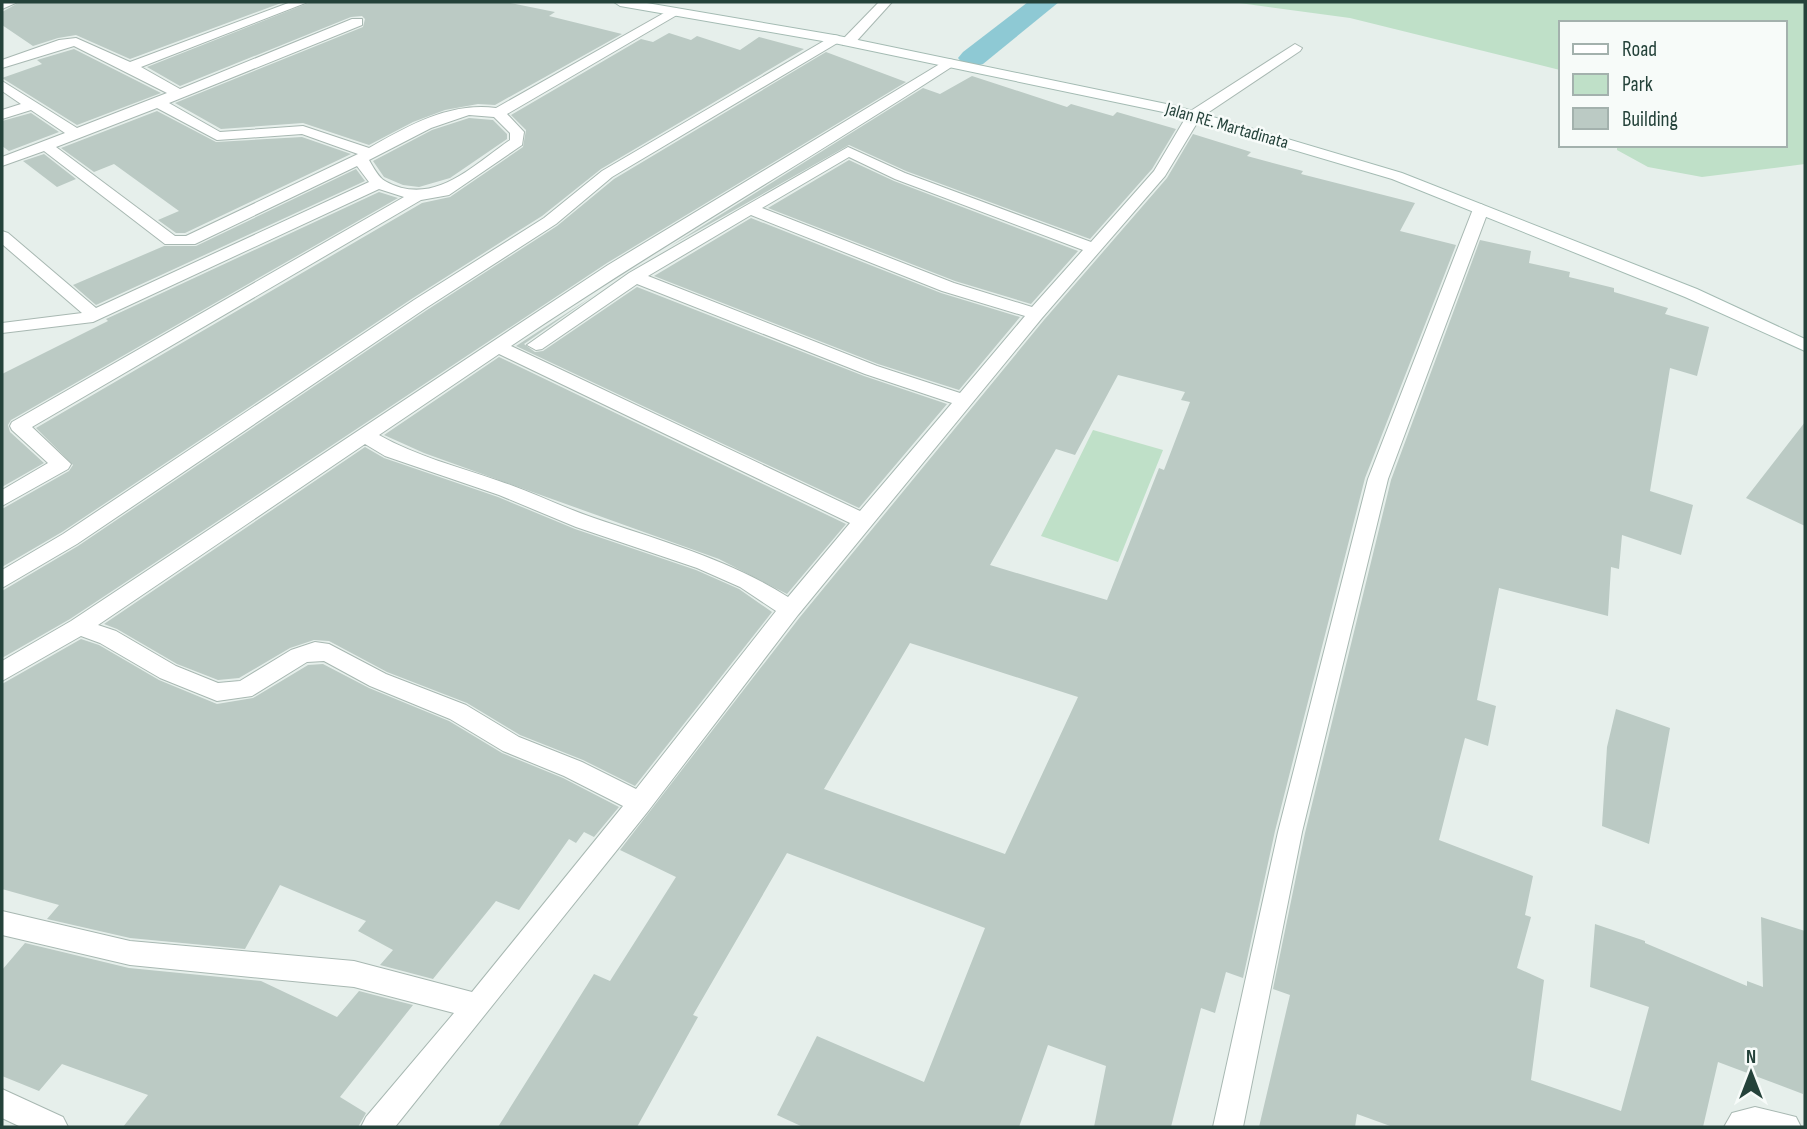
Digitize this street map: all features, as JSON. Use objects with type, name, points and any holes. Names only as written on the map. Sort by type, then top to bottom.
[{"type":"street","points":[[2,5],[12,2]]},
{"type":"street","points":[[130,67],[302,2]]},
{"type":"street","name":"Jalan RE. Martadinata","points":[[620,2],[841,40],[1194,116],[1397,176],[1691,293],[1805,346]]},
{"type":"street","points":[[2,580],[81,532],[420,304],[550,221],[607,174],[841,40],[886,2]]},
{"type":"street","points":[[45,145],[171,241],[189,241],[410,133],[463,112],[498,113],[676,12]]},
{"type":"street","points":[[2,162],[159,103],[357,22]]},
{"type":"street","points":[[2,64],[73,42],[130,67],[174,91],[174,96]]},
{"type":"street","points":[[376,1127],[640,803],[790,609],[1036,314],[1160,173],[1194,116],[1295,48]]},
{"type":"street","points":[[2,672],[79,627],[614,269],[868,116],[948,63]]},
{"type":"street","points":[[2,85],[76,134]]},
{"type":"street","points":[[159,103],[217,136],[303,130],[364,156],[377,184]]},
{"type":"street","points":[[2,116],[30,106]]},
{"type":"street","points":[[2,499],[61,464],[19,426],[417,196],[444,192],[517,142],[517,132],[498,113]]},
{"type":"street","points":[[536,345],[635,277],[848,151],[900,176],[1093,248]]},
{"type":"street","points":[[2,328],[87,318],[377,184],[417,196]]},
{"type":"street","points":[[1228,1127],[1290,832],[1378,479],[1482,209]]},
{"type":"street","points":[[752,210],[948,287],[1036,314]]},
{"type":"street","points":[[2,236],[93,314]]},
{"type":"street","points":[[635,277],[845,360],[965,401]]},
{"type":"street","points":[[496,346],[864,521]]},
{"type":"street","points":[[365,436],[392,451],[506,490],[583,522],[704,563],[748,582],[790,609]]},
{"type":"street","points":[[79,627],[108,637],[168,672],[217,692],[244,690],[299,656],[315,651],[329,653],[378,680],[458,712],[512,744],[573,769],[640,803]]},
{"type":"street","points":[[2,923],[130,953],[354,974],[477,1006]]},
{"type":"street","points":[[2,1103],[53,1127]]},
{"type":"street","points":[[1739,1127],[1742,1123],[1755,1122],[1786,1127]]},
{"type":"green space","points":[[1232,2],[1805,2],[1805,164],[1702,177],[1648,167],[1617,150],[1617,147],[1786,147],[1786,21],[1559,21],[1559,70],[1350,18]]},
{"type":"green space","points":[[1093,430],[1163,450],[1118,562],[1041,536]]},
{"type":"building","points":[[20,2],[284,2],[130,59],[76,35],[33,46],[2,25],[2,12]]},
{"type":"building","points":[[311,2],[506,2],[555,12],[549,16],[622,34],[495,105],[478,104],[445,110],[413,122],[369,145],[303,123],[221,129],[175,103],[363,27],[365,19],[362,16],[351,17],[180,86],[147,67]]},
{"type":"building","points":[[669,33],[691,40],[697,36],[740,50],[759,37],[804,49],[601,169],[542,216],[413,298],[62,532],[2,567],[2,509],[69,471],[73,465],[36,428],[422,203],[450,197],[523,147],[526,130],[511,115],[641,39],[653,42]]},
{"type":"building","points":[[74,49],[161,93],[77,125],[2,78],[42,64],[37,60]]},
{"type":"building","points":[[826,52],[906,82],[607,263],[70,619],[2,658],[2,591],[78,546],[427,310],[557,226],[614,179]]},
{"type":"building","points":[[972,76],[1067,107],[1071,104],[1113,116],[1117,112],[1176,129],[1152,169],[1090,239],[906,171],[849,145],[669,247],[923,88],[940,94]]},
{"type":"building","points":[[157,111],[216,142],[302,137],[351,154],[185,233],[176,233],[158,220],[179,211],[114,164],[94,172],[61,148]]},
{"type":"building","points":[[31,113],[59,132],[9,151],[2,146],[2,121]]},
{"type":"building","points":[[469,118],[493,120],[507,134],[507,139],[450,178],[419,187],[403,185],[384,177],[373,161],[432,130]]},
{"type":"building","points":[[1193,134],[1251,152],[1247,156],[1303,171],[1301,174],[1415,203],[1400,231],[1456,245],[1365,478],[1275,831],[1243,978],[1226,972],[1215,1013],[1201,1008],[1171,1127],[1094,1127],[1106,1066],[1048,1045],[1019,1127],[803,1127],[777,1115],[817,1036],[924,1082],[985,928],[787,853],[693,1015],[698,1017],[637,1127],[498,1127],[594,974],[610,981],[676,877],[620,850],[800,617],[1044,320],[1167,178]],"holes":[[[1118,375],[1185,392],[1181,400],[1190,402],[1164,470],[1159,468],[1107,600],[990,565],[1056,449],[1075,455]],[[910,643],[1078,697],[1005,854],[824,789]]]},
{"type":"building","points":[[44,154],[76,179],[57,187],[23,161]]},
{"type":"building","points":[[849,160],[894,181],[1078,251],[1031,304],[955,281],[768,208]]},
{"type":"building","points":[[356,169],[365,181],[96,305],[73,285],[164,246],[196,246]]},
{"type":"building","points":[[379,192],[398,198],[11,420],[8,425],[10,432],[44,463],[2,487],[2,374],[108,321],[106,319]]},
{"type":"building","points":[[751,218],[941,293],[1020,317],[959,390],[878,364],[654,276]]},
{"type":"building","points":[[1480,240],[1531,251],[1529,263],[1570,272],[1569,277],[1614,288],[1614,292],[1668,308],[1665,314],[1709,327],[1697,376],[1670,368],[1650,491],[1693,505],[1681,555],[1622,535],[1619,569],[1611,567],[1608,616],[1499,588],[1477,700],[1496,706],[1488,746],[1465,738],[1439,840],[1533,876],[1525,915],[1531,917],[1517,968],[1544,980],[1531,1080],[1621,1111],[1649,1007],[1590,987],[1595,924],[1645,941],[1747,986],[1747,981],[1763,987],[1761,917],[1805,931],[1803,1094],[1718,1062],[1703,1127],[1393,1127],[1357,1114],[1355,1127],[1259,1127],[1290,995],[1273,989],[1305,833],[1391,480]]},
{"type":"building","points":[[637,287],[864,376],[947,404],[859,508],[516,346],[593,296],[524,344],[535,352],[543,351]]},
{"type":"building","points":[[499,357],[846,524],[787,594],[719,559],[424,453],[384,435]]},
{"type":"building","points":[[1805,422],[1805,526],[1746,498]]},
{"type":"building","points":[[365,447],[384,458],[498,497],[575,529],[696,570],[739,589],[772,612],[635,786],[583,760],[520,735],[467,703],[387,672],[329,641],[314,640],[290,648],[239,678],[218,680],[177,664],[104,624]]},
{"type":"building","points":[[81,639],[99,645],[159,680],[217,704],[253,698],[308,665],[323,664],[369,688],[449,721],[502,753],[563,778],[619,807],[594,837],[584,832],[576,843],[569,839],[519,910],[496,901],[433,979],[380,965],[393,950],[358,931],[366,921],[280,885],[245,949],[130,938],[47,919],[59,905],[2,889],[2,684]]},
{"type":"building","points":[[1616,709],[1670,728],[1649,844],[1602,826],[1607,747]]},
{"type":"building","points":[[25,943],[129,968],[261,981],[337,1017],[359,991],[413,1005],[340,1097],[366,1113],[358,1127],[123,1127],[148,1095],[62,1064],[39,1091],[2,1076],[2,970]]},
{"type":"waterway","points":[[973,58],[1045,2]]}]
